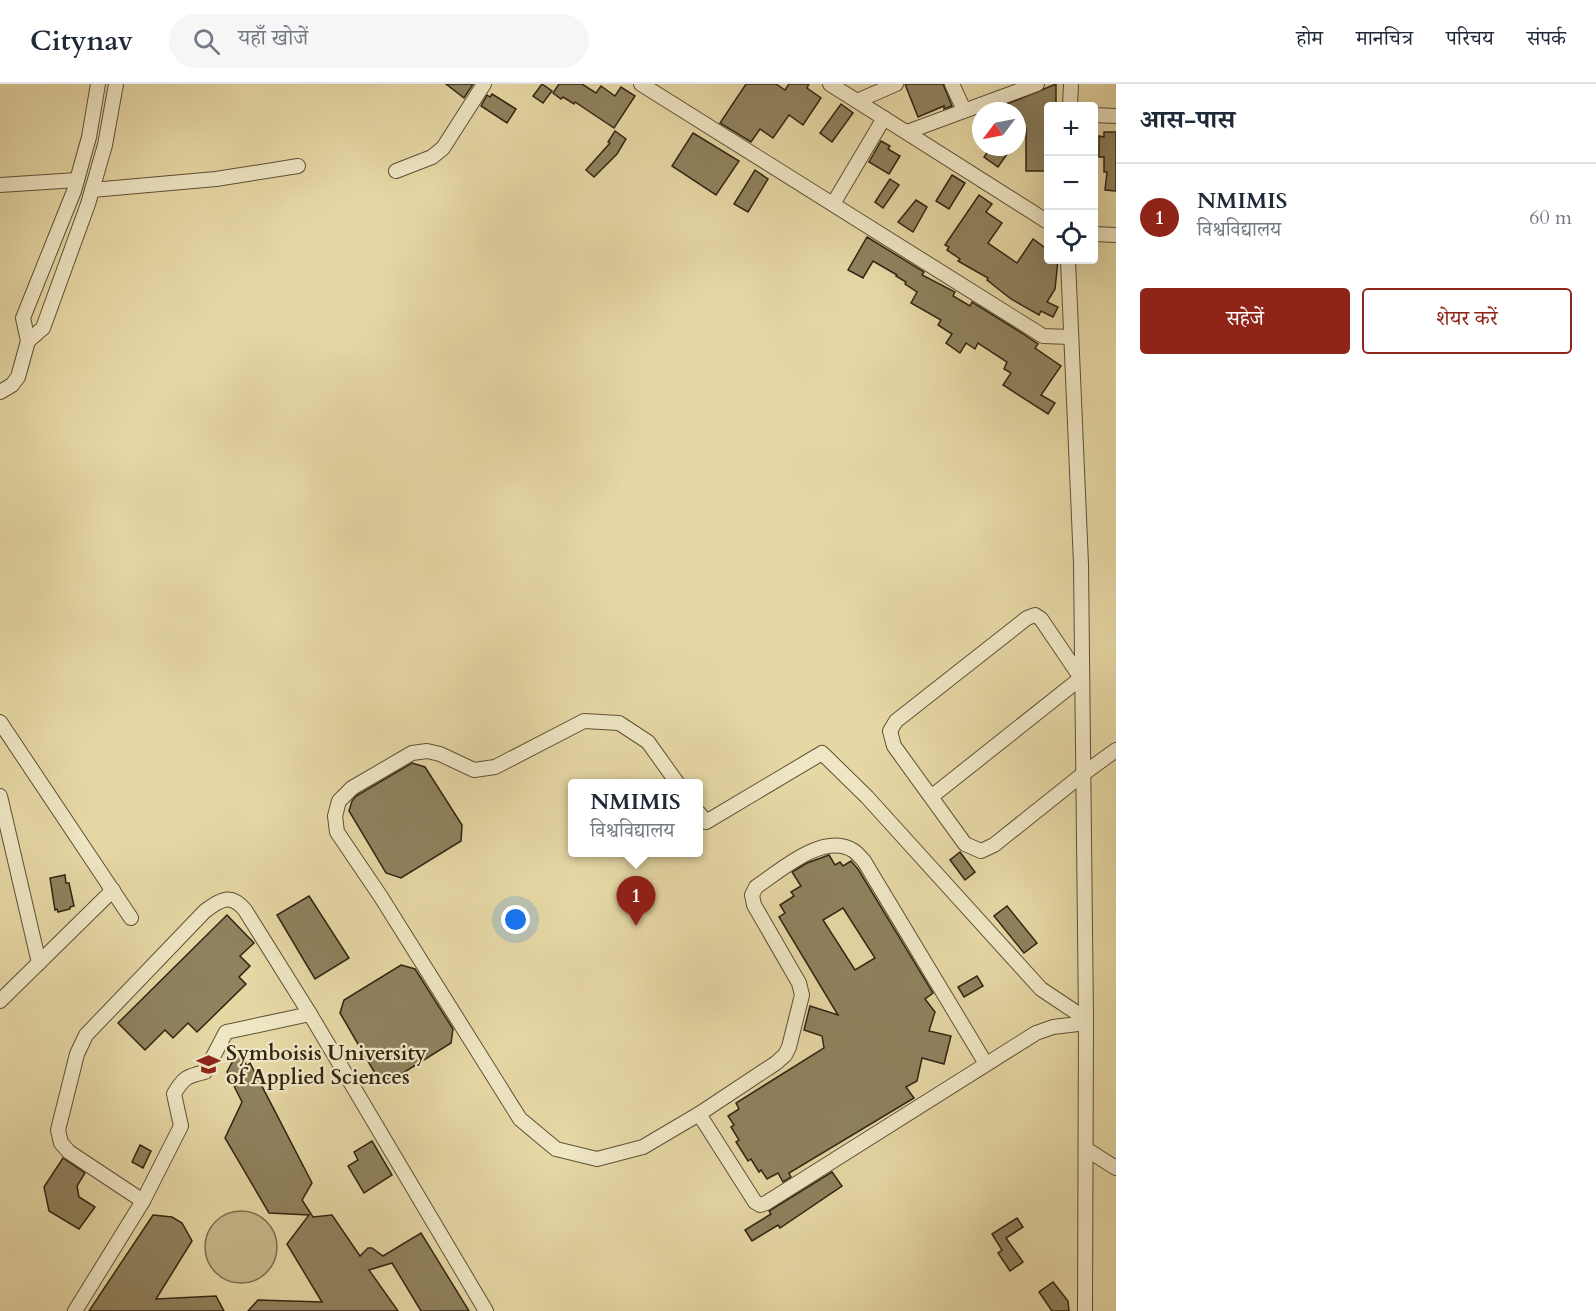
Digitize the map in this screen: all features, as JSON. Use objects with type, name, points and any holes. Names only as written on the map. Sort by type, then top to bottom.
[{"type":"street","points":[[0,392],[12,385],[18,377],[28,341],[23,318],[77,180],[89,137],[98,84]]},
{"type":"street","points":[[28,341],[43,328],[92,190],[105,145],[116,84]]},
{"type":"street","points":[[396,171],[432,157],[443,148],[484,84]]},
{"type":"street","points":[[641,84],[1043,336],[1071,337]]},
{"type":"street","points":[[830,84],[1044,219]]},
{"type":"street","points":[[857,101],[896,84]]},
{"type":"street","points":[[952,84],[964,111]]},
{"type":"street","points":[[907,132],[1037,84]]},
{"type":"street","points":[[1070,102],[1071,84]]},
{"type":"street","points":[[1098,115],[1116,116]]},
{"type":"street","points":[[833,204],[884,118]]},
{"type":"street","points":[[92,190],[216,179],[298,166]]},
{"type":"street","points":[[0,185],[77,180]]},
{"type":"street","points":[[1098,234],[1116,235]]},
{"type":"street","points":[[1068,264],[1081,564],[1086,1021],[1085,1311]]},
{"type":"street","points":[[1081,678],[1041,619],[1035,615],[1027,618],[896,721],[890,731],[894,746],[965,844],[981,851],[994,845],[1116,750]]},
{"type":"street","points":[[931,797],[1081,678]]},
{"type":"street","points":[[675,779],[648,742],[620,723],[584,721],[495,767],[474,770],[427,750],[412,753],[352,788],[339,801],[335,816],[337,831],[520,1119],[556,1149],[597,1159],[651,1144],[776,1063],[785,1055],[789,1047],[802,995],[799,983],[754,905],[752,895],[756,887],[806,854],[830,845],[842,846],[854,851],[864,861],[986,1064]]},
{"type":"street","points":[[0,722],[131,918]]},
{"type":"street","points":[[703,818],[706,822],[822,753],[867,797],[1041,989],[1086,1021]]},
{"type":"street","points":[[0,796],[39,963]]},
{"type":"street","points":[[0,1001],[113,890]]},
{"type":"street","points":[[143,1201],[69,1152],[61,1143],[58,1130],[77,1054],[86,1035],[206,911],[217,902],[228,899],[238,902],[245,910],[310,1014],[486,1311]]},
{"type":"street","points":[[75,1311],[143,1201],[181,1126],[174,1094],[181,1082],[189,1075],[205,1072],[226,1032],[310,1014]]},
{"type":"street","points":[[699,1114],[755,1202],[760,1205],[1046,1028],[1086,1021]]},
{"type":"street","points":[[1086,1149],[1116,1168]]},
{"type":"shaded area","points":[[248,1211],[267,1221],[275,1233],[277,1247],[275,1261],[267,1273],[255,1281],[234,1283],[215,1273],[207,1261],[205,1240],[215,1221],[227,1213]]},
{"type":"building","points":[[446,84],[473,84],[464,98]]},
{"type":"building","points":[[542,84],[552,91],[543,103],[533,96]]},
{"type":"building","points":[[559,84],[582,84],[596,93],[601,86],[615,96],[621,87],[635,96],[614,128],[575,102],[574,104],[563,97],[561,99],[553,93]]},
{"type":"building","points":[[746,84],[776,84],[785,90],[789,84],[809,84],[807,88],[821,98],[803,125],[789,115],[773,138],[760,129],[751,142],[720,123]]},
{"type":"building","points":[[905,84],[943,84],[952,106],[944,109],[944,106],[918,117]]},
{"type":"building","points":[[1056,84],[1056,102],[1044,102],[1044,171],[1026,171],[1026,102],[1012,102]]},
{"type":"building","points":[[492,94],[516,109],[507,123],[481,106],[487,95],[490,97]]},
{"type":"building","points":[[841,104],[853,113],[832,142],[820,133]]},
{"type":"building","points":[[615,131],[626,139],[617,154],[594,177],[586,170],[610,143],[608,142]]},
{"type":"building","points":[[1104,132],[1116,132],[1116,191],[1105,190],[1107,172],[1104,172],[1104,157],[1099,157],[1099,136],[1104,137]]},
{"type":"building","points":[[693,133],[739,161],[716,195],[672,166]]},
{"type":"building","points":[[881,141],[890,146],[888,149],[900,156],[889,174],[869,162]]},
{"type":"building","points":[[985,156],[1006,156],[998,167]]},
{"type":"building","points":[[755,170],[768,179],[748,212],[734,204]]},
{"type":"building","points":[[952,175],[965,183],[949,209],[936,201]]},
{"type":"building","points":[[890,179],[899,185],[883,208],[875,202]]},
{"type":"building","points":[[979,195],[992,204],[986,212],[1002,223],[988,243],[1017,263],[1033,239],[1044,247],[1044,264],[1058,264],[1055,289],[1047,302],[1058,307],[1053,317],[1041,311],[1039,315],[1011,299],[987,280],[988,278],[958,261],[960,259],[947,250],[949,247],[945,245]]},
{"type":"building","points":[[916,200],[927,207],[913,232],[898,222]]},
{"type":"building","points":[[867,237],[924,272],[922,275],[955,292],[953,296],[970,306],[972,302],[1017,330],[1038,344],[1035,348],[1061,366],[1041,395],[1055,403],[1048,414],[1003,385],[1011,373],[1004,369],[1007,362],[978,343],[975,349],[966,343],[960,353],[946,343],[952,334],[938,325],[941,320],[911,303],[917,292],[897,275],[873,261],[863,278],[848,270]]},
{"type":"building","points":[[412,763],[425,767],[462,825],[461,841],[401,878],[386,873],[349,811],[356,796]]},
{"type":"building","points":[[960,852],[975,872],[965,880],[950,860]]},
{"type":"building","points":[[829,855],[835,865],[840,862],[843,866],[851,861],[858,869],[933,993],[925,999],[935,1012],[929,1031],[951,1036],[944,1064],[922,1058],[917,1081],[906,1087],[914,1098],[789,1173],[791,1177],[783,1182],[778,1173],[767,1179],[761,1170],[759,1172],[751,1159],[748,1161],[736,1142],[739,1140],[731,1127],[734,1125],[728,1116],[739,1109],[736,1103],[824,1048],[822,1036],[804,1030],[810,1006],[838,1015],[779,917],[785,913],[780,905],[794,896],[791,892],[801,886],[792,872],[807,863]],"holes":[[[843,908],[875,958],[855,970],[823,920]]]},
{"type":"building","points":[[65,875],[74,906],[58,912],[57,909],[55,910],[50,878]]},
{"type":"building","points":[[309,896],[349,958],[315,979],[277,915]]},
{"type":"building","points":[[1007,906],[1037,943],[1024,953],[994,916]]},
{"type":"building","points":[[227,915],[254,943],[240,956],[250,966],[239,977],[246,984],[197,1032],[188,1023],[173,1038],[165,1030],[145,1050],[118,1023]]},
{"type":"building","points":[[401,965],[415,969],[453,1029],[451,1043],[392,1080],[376,1075],[340,1013],[344,1000]]},
{"type":"building","points":[[977,976],[983,986],[964,997],[958,987]]},
{"type":"building","points":[[238,1051],[247,1066],[250,1063],[312,1183],[302,1200],[313,1217],[332,1215],[360,1256],[368,1248],[372,1248],[383,1256],[421,1233],[469,1311],[421,1311],[392,1263],[369,1270],[398,1311],[248,1311],[258,1300],[322,1302],[287,1244],[309,1215],[269,1213],[225,1138],[242,1102],[227,1072]]},
{"type":"building","points":[[372,1141],[392,1175],[364,1193],[348,1166],[358,1160],[354,1152]]},
{"type":"building","points":[[140,1145],[151,1151],[143,1168],[132,1162]]},
{"type":"building","points":[[63,1158],[85,1173],[77,1186],[79,1197],[95,1207],[79,1229],[49,1211],[44,1187]]},
{"type":"building","points":[[832,1172],[842,1186],[780,1228],[778,1225],[752,1241],[745,1230],[771,1214],[769,1211]]},
{"type":"building","points":[[153,1215],[172,1217],[182,1223],[192,1241],[156,1299],[216,1296],[224,1311],[89,1311]]},
{"type":"building","points":[[1017,1218],[1023,1227],[1006,1238],[1023,1262],[1010,1271],[998,1253],[1002,1250],[992,1234]]},
{"type":"building","points":[[1053,1282],[1068,1301],[1069,1311],[1052,1311],[1039,1292]]},
{"type":"place","name":"NMIMIS","points":[[636,926]]},
{"type":"place","name":"Symboisis University of Applied Sciences","points":[[208,1065]]}]
